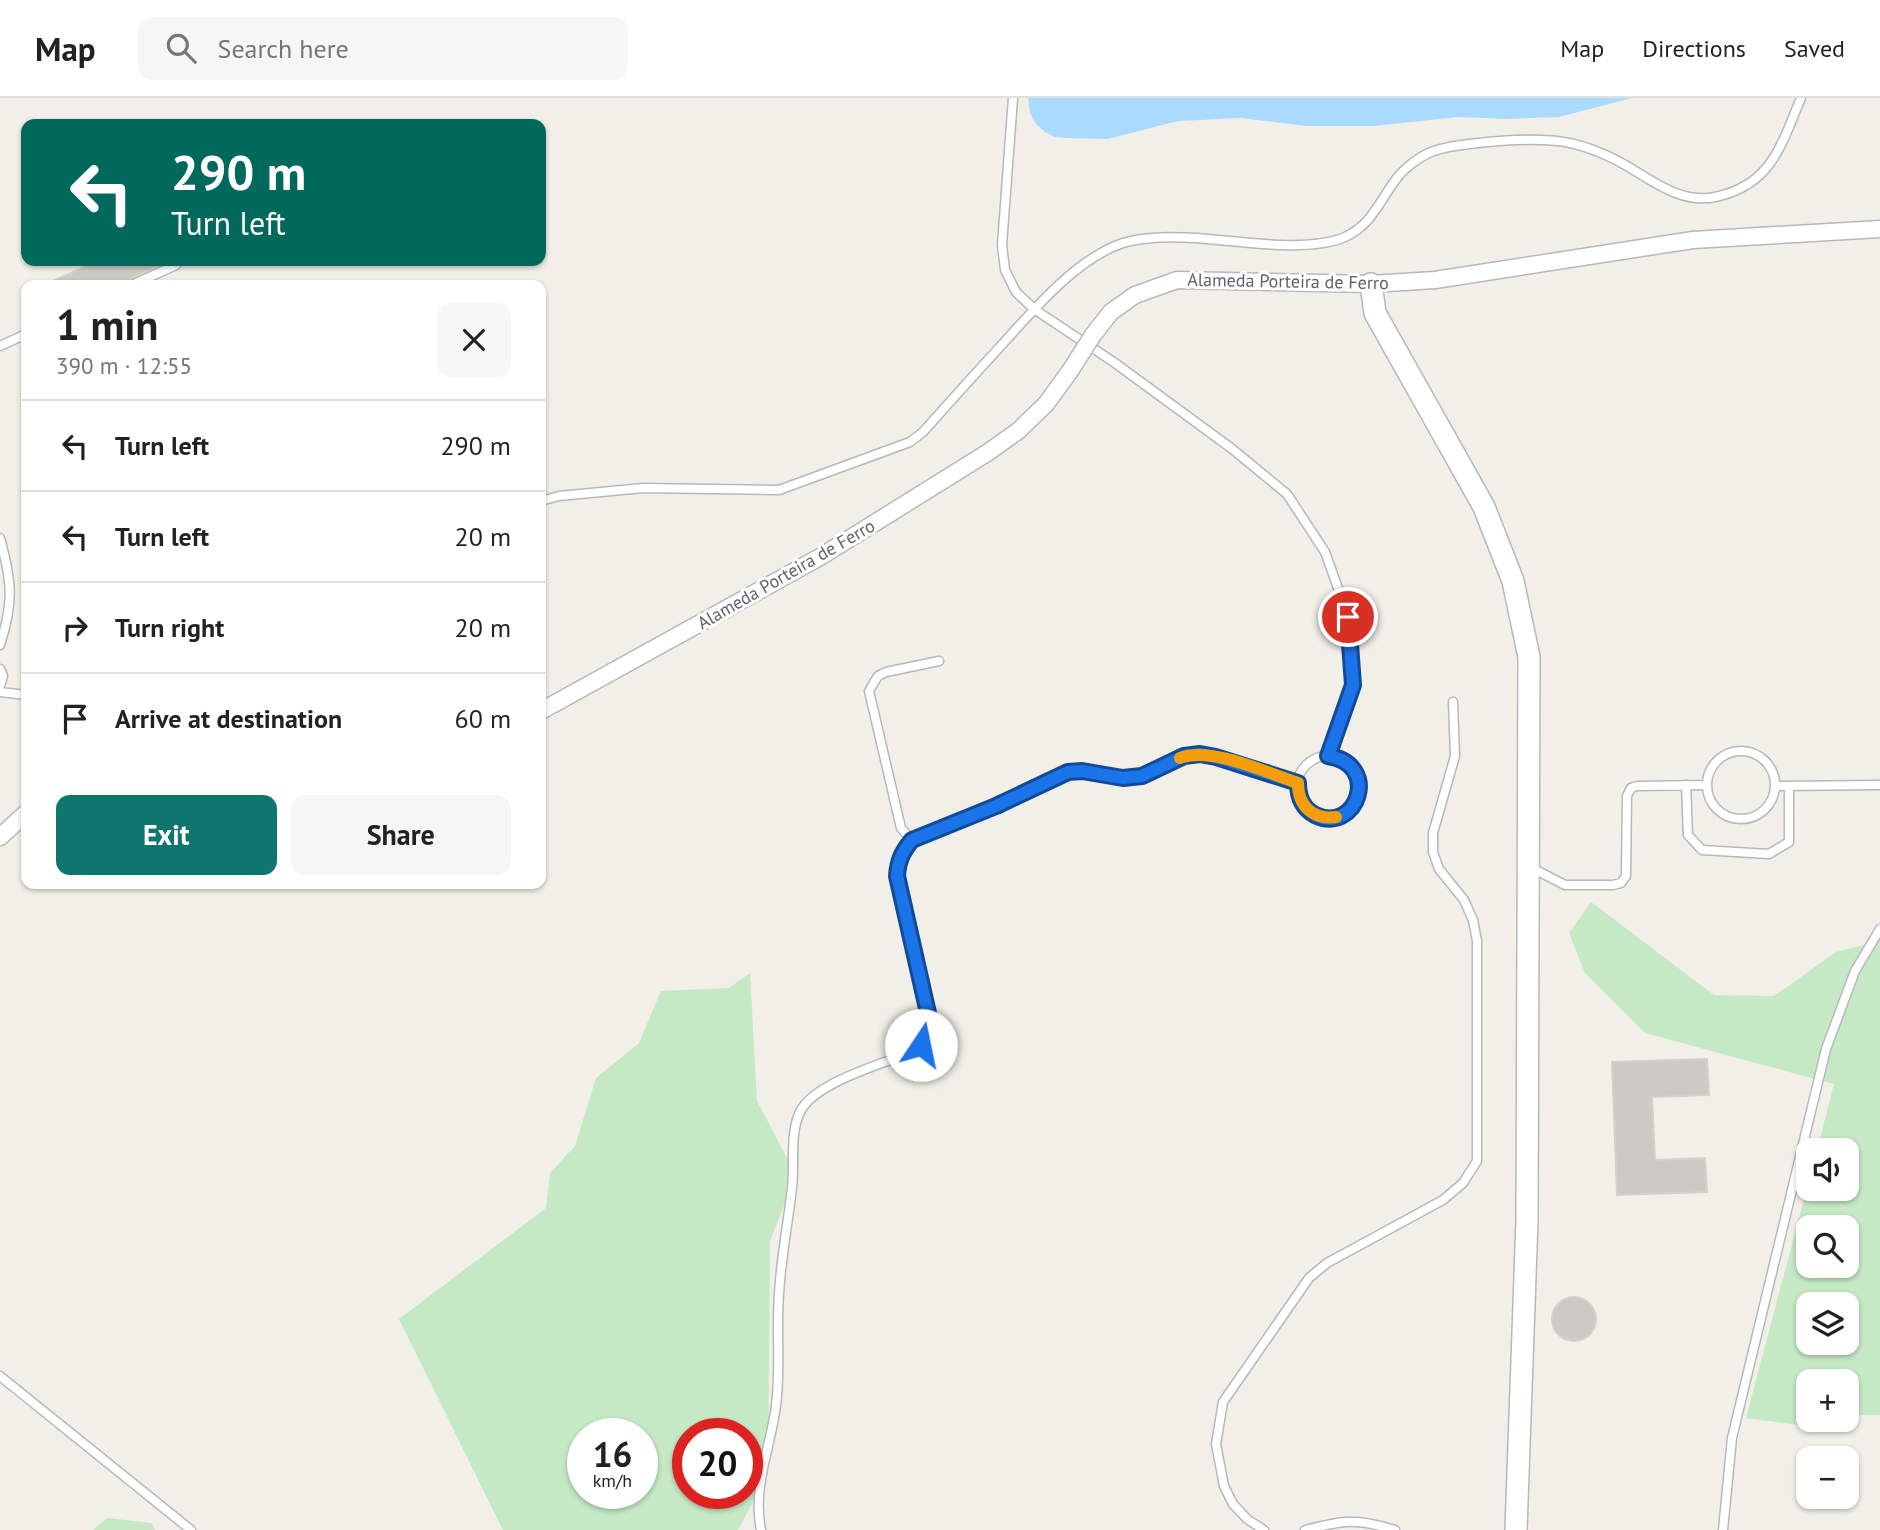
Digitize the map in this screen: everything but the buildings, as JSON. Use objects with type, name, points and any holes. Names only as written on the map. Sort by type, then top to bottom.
[{"type":"street","name":"Alameda Porteira de Ferro","points":[[546,708],[820,557],[987,453],[1018,431],[1046,404],[1111,312],[1135,295],[1177,279],[1371,284],[1435,280],[1693,240],[1880,229]]},
{"type":"street","points":[[1371,284],[1375,313],[1484,507],[1513,581],[1528,657],[1527,1220],[1516,1530]]},
{"type":"street","points":[[0,836],[21,817]]},
{"type":"lane","points":[[1013,98],[1002,245],[1005,270],[1016,292],[1034,309],[1115,363],[1231,448],[1287,494],[1325,552],[1348,617],[1353,685],[1328,756]]},
{"type":"lane","points":[[546,500],[643,488],[779,490],[910,442],[923,432],[1034,309],[1089,260],[1123,244],[1160,236],[1299,245],[1323,244],[1347,236],[1367,222],[1394,181],[1411,164],[1431,152],[1473,144],[1543,140],[1579,144],[1625,165],[1663,188],[1687,197],[1712,198],[1737,191],[1758,178],[1775,159],[1801,98]]},
{"type":"lane","points":[[143,280],[174,266]]},
{"type":"lane","points":[[0,346],[21,336]]},
{"type":"lane","points":[[0,538],[11,597],[9,616],[0,645]]},
{"type":"lane","points":[[912,840],[901,828],[869,691],[872,683],[886,672],[939,662]]},
{"type":"lane","points":[[0,669],[3,676],[0,686]]},
{"type":"lane","points":[[0,692],[21,694]]},
{"type":"lane","points":[[1265,1530],[1247,1519],[1233,1504],[1224,1486],[1216,1444],[1223,1402],[1309,1279],[1327,1263],[1443,1200],[1463,1183],[1477,1161],[1477,941],[1473,920],[1464,900],[1439,869],[1433,852],[1433,834],[1455,756],[1453,702]]},
{"type":"lane","points":[[1746,751],[1764,760],[1770,767],[1775,786],[1774,796],[1763,811],[1755,816],[1737,819],[1727,816],[1713,804],[1707,785],[1712,767],[1719,759],[1727,754],[1746,751]]},
{"type":"lane","points":[[761,1530],[758,1516],[760,1477],[776,1406],[779,1295],[792,1187],[796,1124],[807,1102],[826,1087],[912,1052],[927,1035],[928,1013],[897,876],[898,862],[903,850],[912,840],[996,806],[1068,772],[1082,771],[1123,778],[1142,776],[1184,756],[1200,754],[1298,783]]},
{"type":"lane","points":[[1328,756],[1345,761],[1357,775],[1359,793],[1351,808],[1336,817],[1319,817],[1311,813],[1300,800],[1298,783],[1305,767],[1328,756]]},
{"type":"lane","points":[[1686,785],[1688,835],[1702,850],[1769,853],[1789,842],[1789,786]]},
{"type":"lane","points":[[1528,866],[1565,885],[1621,883],[1626,876],[1627,796],[1631,788],[1707,785]]},
{"type":"lane","points":[[1775,786],[1880,785]]},
{"type":"lane","points":[[1723,1530],[1732,1438],[1826,1049],[1855,971],[1880,929]]},
{"type":"lane","points":[[0,1376],[191,1530]]},
{"type":"lane","points":[[1305,1530],[1339,1521],[1368,1521],[1395,1530]]},
{"type":"green space","points":[[1591,902],[1714,995],[1774,996],[1836,952],[1880,941],[1880,1415],[1859,1415],[1859,1369],[1796,1369],[1796,1424],[1746,1418],[1796,1229],[1796,1278],[1859,1278],[1859,1215],[1800,1215],[1803,1201],[1859,1201],[1859,1138],[1820,1138],[1834,1084],[1645,1033],[1585,973],[1569,933]]},
{"type":"green space","points":[[750,973],[757,1101],[796,1175],[770,1241],[768,1474],[763,1483],[763,1418],[672,1418],[672,1509],[749,1509],[738,1530],[503,1530],[399,1319],[546,1208],[550,1173],[575,1146],[596,1078],[639,1043],[661,991],[729,988]]},
{"type":"green space","points":[[107,1518],[152,1523],[155,1530],[93,1530]]},
{"type":"water","points":[[1028,98],[1632,98],[1559,117],[1459,117],[1373,126],[1307,126],[1240,118],[1178,121],[1108,139],[1055,137],[1045,132],[1036,124],[1030,113]]},
{"type":"slow traffic","points":[[1180,758],[1200,754],[1216,757],[1298,783],[1300,800],[1311,813],[1319,817],[1336,817]]},
{"type":"route","points":[[921,1045],[927,1035],[928,1013],[897,876],[898,862],[903,850],[912,840],[996,806],[1068,772],[1095,772],[1123,778],[1142,776],[1184,756],[1200,754],[1298,783],[1300,800],[1311,813],[1319,817],[1344,814],[1351,808],[1359,793],[1357,775],[1345,761],[1328,756],[1353,685],[1348,617]]}]
